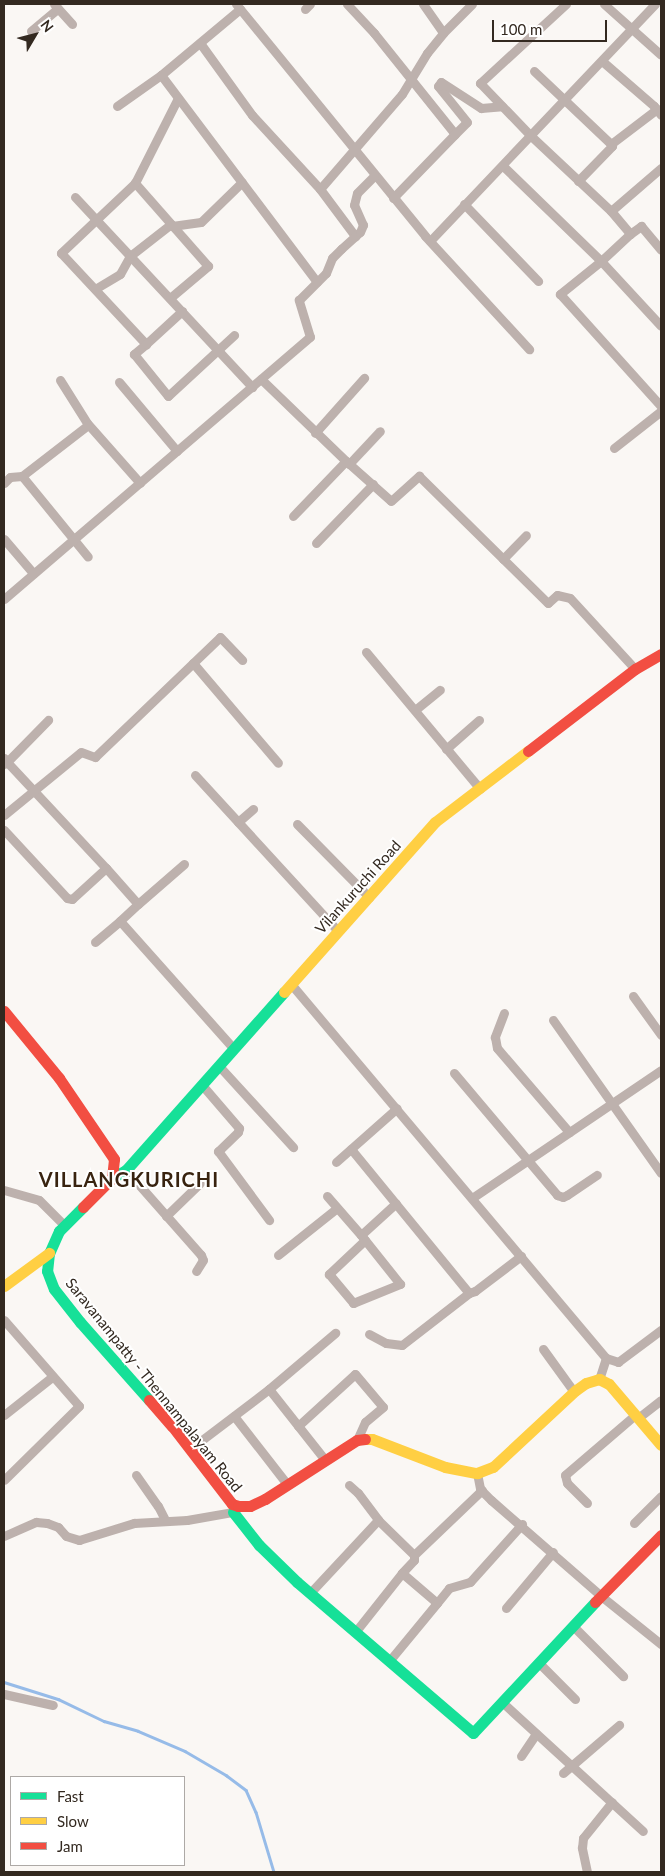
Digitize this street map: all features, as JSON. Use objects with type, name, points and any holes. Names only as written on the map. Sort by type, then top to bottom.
[{"type":"street","points":[[347,4],[412,78],[449,125],[454,135]]},
{"type":"street","points":[[423,4],[443,33]]},
{"type":"street","points":[[320,189],[402,94],[443,33],[472,4]]},
{"type":"street","points":[[566,4],[480,83],[531,136],[611,211],[630,234]]},
{"type":"street","points":[[604,4],[661,55]]},
{"type":"street","points":[[430,241],[656,4]]},
{"type":"street","points":[[31,31],[56,6],[72,24]]},
{"type":"street","points":[[118,106],[162,75],[200,43],[238,6],[374,176],[430,241],[529,349]]},
{"type":"street","points":[[200,43],[252,115],[320,189],[355,236]]},
{"type":"street","points":[[578,181],[612,146],[611,144],[659,112],[602,61]]},
{"type":"street","points":[[534,71],[564,102],[611,144]]},
{"type":"street","points":[[162,75],[317,282]]},
{"type":"street","points":[[393,198],[467,122],[438,86],[441,82],[481,108],[502,106]]},
{"type":"street","points":[[146,344],[61,253],[135,183],[178,98]]},
{"type":"street","points":[[503,166],[601,262],[661,326]]},
{"type":"street","points":[[611,211],[661,168]]},
{"type":"street","points":[[4,599],[310,337],[299,300],[326,273],[332,258],[360,232],[363,225],[354,206],[357,193],[374,176]]},
{"type":"street","points":[[95,289],[120,274],[130,256],[172,225],[201,222],[242,182]]},
{"type":"street","points":[[135,183],[208,266],[170,298]]},
{"type":"street","points":[[75,197],[252,387]]},
{"type":"street","points":[[464,204],[538,280]]},
{"type":"street","points":[[661,250],[641,226],[601,262],[560,294],[661,406]]},
{"type":"street","points":[[182,311],[134,354],[168,396],[234,335]]},
{"type":"street","points":[[315,433],[364,378]]},
{"type":"street","points":[[261,379],[315,433],[391,501],[420,476],[548,603],[557,595],[570,598],[635,669]]},
{"type":"street","points":[[60,380],[88,425],[140,483]]},
{"type":"street","points":[[119,382],[176,451]]},
{"type":"street","points":[[614,448],[661,411]]},
{"type":"street","points":[[4,484],[10,478],[22,476],[88,425]]},
{"type":"street","points":[[293,516],[380,431]]},
{"type":"street","points":[[22,476],[88,557]]},
{"type":"street","points":[[316,543],[374,484]]},
{"type":"street","points":[[503,559],[526,536]]},
{"type":"street","points":[[4,539],[33,573]]},
{"type":"street","points":[[4,815],[81,752],[95,757],[220,637],[242,660]]},
{"type":"street","points":[[366,652],[480,789]]},
{"type":"street","name":"Vilankuruchi Road","points":[[112,1178],[126,1170],[435,822],[635,669],[661,654]]},
{"type":"street","points":[[193,663],[278,763]]},
{"type":"street","points":[[414,710],[440,690]]},
{"type":"street","points":[[48,720],[5,761],[138,904]]},
{"type":"street","points":[[446,749],[479,720]]},
{"type":"street","points":[[195,775],[338,932]]},
{"type":"street","points":[[238,822],[253,809]]},
{"type":"street","points":[[297,824],[369,898]]},
{"type":"street","points":[[4,830],[67,898],[72,899],[106,868]]},
{"type":"street","points":[[95,942],[184,864]]},
{"type":"street","points":[[120,922],[234,1049]]},
{"type":"street","points":[[291,984],[606,1358],[618,1362],[661,1330]]},
{"type":"street","points":[[634,996],[661,1035]]},
{"type":"street","points":[[4,1010],[59,1078],[100,1134],[114,1159],[112,1178]]},
{"type":"street","points":[[504,1013],[495,1037],[498,1048],[569,1132]]},
{"type":"street","points":[[553,1020],[661,1173]]},
{"type":"street","points":[[219,1066],[293,1147]]},
{"type":"street","points":[[472,1198],[661,1070]]},
{"type":"street","points":[[454,1073],[560,1196],[567,1195],[597,1175]]},
{"type":"street","points":[[202,1085],[239,1128],[238,1132],[218,1151],[269,1220]]},
{"type":"street","points":[[336,1162],[397,1108]]},
{"type":"street","points":[[350,1149],[470,1293]]},
{"type":"street","points":[[126,1170],[201,1255],[203,1260],[196,1271]]},
{"type":"street","name":"Saravanampatty - Thennampalayam Road","points":[[112,1178],[59,1231],[49,1253],[47,1271],[54,1289],[190,1449],[236,1509],[250,1506],[357,1440]]},
{"type":"street","points":[[166,1216],[200,1183]]},
{"type":"street","points":[[4,1190],[39,1200],[65,1226]]},
{"type":"street","points":[[327,1196],[363,1238],[400,1284],[353,1303],[329,1274],[363,1238],[396,1203]]},
{"type":"street","points":[[278,1255],[337,1208]]},
{"type":"street","points":[[4,1286],[49,1253]]},
{"type":"street","points":[[369,1334],[386,1343],[402,1345],[521,1256]]},
{"type":"street","points":[[4,1320],[79,1406],[4,1480]]},
{"type":"street","points":[[190,1449],[268,1389],[335,1333]]},
{"type":"street","points":[[543,1349],[574,1392]]},
{"type":"street","points":[[599,1379],[606,1358]]},
{"type":"street","points":[[298,1426],[355,1374],[383,1407],[365,1422],[357,1440],[372,1440],[445,1466],[478,1473],[493,1467],[510,1454],[574,1392],[586,1383],[599,1379],[608,1384],[661,1445]]},
{"type":"street","points":[[4,1415],[52,1377]]},
{"type":"street","points":[[268,1389],[325,1460]]},
{"type":"street","points":[[587,1503],[567,1483],[565,1475],[636,1417],[661,1400]]},
{"type":"street","points":[[234,1416],[287,1484]]},
{"type":"street","points":[[478,1473],[478,1484],[482,1490],[601,1596],[661,1644]]},
{"type":"street","points":[[136,1475],[158,1506],[165,1520]]},
{"type":"street","points":[[349,1485],[358,1493],[378,1520],[414,1555]]},
{"type":"street","points":[[356,1631],[414,1560],[414,1555],[482,1490]]},
{"type":"street","points":[[634,1523],[661,1496]]},
{"type":"street","points":[[4,1536],[36,1522],[58,1527],[66,1536],[79,1540],[134,1523],[187,1520],[236,1509],[259,1545],[310,1593],[473,1733],[539,1664],[572,1626],[661,1535]]},
{"type":"street","points":[[310,1593],[378,1520]]},
{"type":"street","points":[[390,1660],[449,1588],[470,1582],[522,1524]]},
{"type":"street","points":[[506,1608],[553,1552]]},
{"type":"street","points":[[402,1574],[438,1602]]},
{"type":"street","points":[[572,1626],[623,1676]]},
{"type":"street","points":[[539,1664],[575,1699]]},
{"type":"street","points":[[4,1694],[53,1705]]},
{"type":"street","points":[[502,1702],[644,1831]]},
{"type":"street","points":[[563,1773],[619,1725]]},
{"type":"street","points":[[521,1756],[536,1734]]},
{"type":"street","points":[[587,1872],[582,1848],[583,1838],[612,1802]]},
{"type":"waterway","points":[[4,1682],[58,1699],[104,1721],[138,1731],[185,1751],[226,1775],[246,1790],[256,1812],[274,1872]]},
{"type":"traffic: fast","points":[[112,1178],[126,1170],[284,992]]},
{"type":"traffic: fast","points":[[83,1207],[59,1231],[49,1253],[47,1271],[54,1289],[80,1322],[149,1400]]},
{"type":"traffic: fast","points":[[233,1512],[259,1545],[297,1582],[473,1733],[595,1602]]},
{"type":"traffic: slow","points":[[284,992],[435,822],[528,751]]},
{"type":"traffic: slow","points":[[4,1286],[49,1253]]},
{"type":"traffic: slow","points":[[365,1439],[372,1439],[445,1467],[477,1473],[493,1467],[576,1390],[586,1383],[599,1379],[609,1384],[661,1445]]},
{"type":"traffic: jam","points":[[528,751],[635,669],[661,654]]},
{"type":"traffic: jam","points":[[4,1011],[59,1078],[114,1159],[112,1178],[83,1207]]},
{"type":"traffic: jam","points":[[149,1400],[172,1426],[232,1504],[238,1506],[250,1506],[265,1499],[357,1440],[365,1439]]},
{"type":"traffic: jam","points":[[595,1602],[661,1535]]},
{"type":"district","name":"VILLANGKURICHI","points":[[129,1179]]}]
